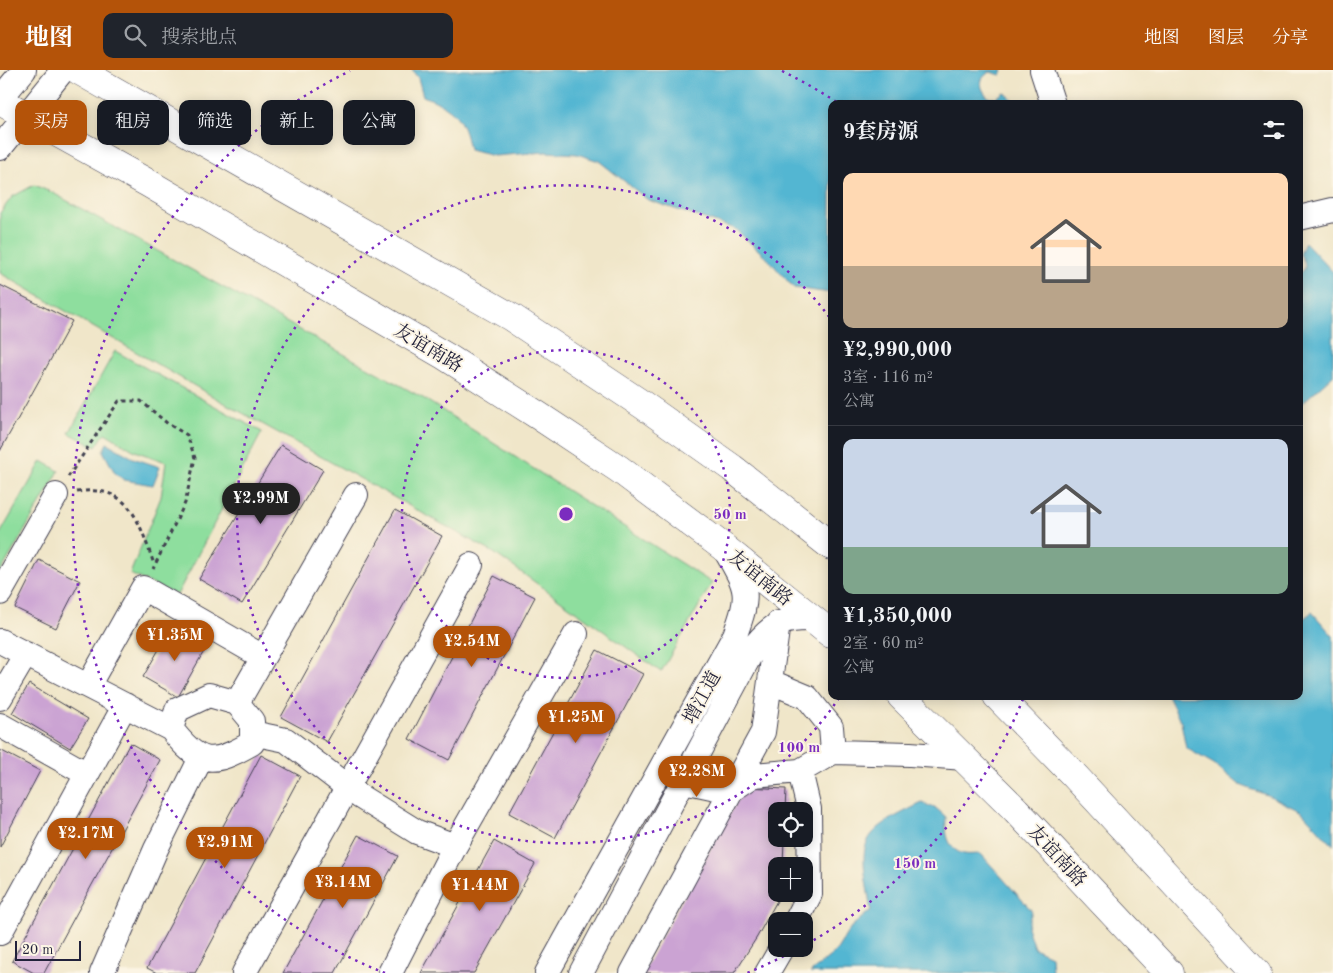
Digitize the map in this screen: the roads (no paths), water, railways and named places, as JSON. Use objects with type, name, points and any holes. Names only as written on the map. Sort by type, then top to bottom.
[{"type":"main road","points":[[78,70],[510,318],[724,462],[828,544]]},
{"type":"main road","name":"友谊南路","points":[[0,100],[15,110]]},
{"type":"main road","name":"友谊南路","points":[[78,145],[148,183],[445,356],[619,469],[723,547],[822,627]]},
{"type":"main road","name":"友谊南路","points":[[905,700],[965,758],[1169,973]]},
{"type":"main road","points":[[1001,700],[1073,774],[1257,973]]},
{"type":"street","points":[[0,100],[24,70]]},
{"type":"street","points":[[38,100],[63,70]]},
{"type":"street","points":[[1042,70],[1052,100]]},
{"type":"street","points":[[0,148],[15,129]]},
{"type":"street","points":[[1303,217],[1333,210]]},
{"type":"street","points":[[237,703],[356,494]]},
{"type":"street","points":[[0,593],[56,495]]},
{"type":"street","name":"增江道","points":[[547,973],[735,635],[747,595],[742,578],[723,547]]},
{"type":"street","points":[[244,973],[471,565]]},
{"type":"street","points":[[88,686],[143,588],[263,657]]},
{"type":"street","points":[[632,973],[763,732],[778,623],[794,618],[822,627]]},
{"type":"street","name":"增江道","points":[[587,971],[756,644],[778,623]]},
{"type":"street","points":[[390,973],[455,846],[576,634]]},
{"type":"street","points":[[0,641],[170,729],[183,745],[200,758],[226,757],[252,742],[252,721],[237,703],[209,695],[177,710],[170,729]]},
{"type":"street","points":[[0,698],[26,654]]},
{"type":"street","points":[[770,682],[807,697],[830,727],[833,752]]},
{"type":"street","points":[[0,933],[124,705]]},
{"type":"street","points":[[0,725],[86,774]]},
{"type":"street","points":[[252,733],[286,740],[359,796],[417,832],[455,846]]},
{"type":"street","points":[[684,781],[730,791],[754,775],[800,771],[833,752],[965,758]]},
{"type":"street","points":[[102,973],[156,849],[200,758]]},
{"type":"street","points":[[800,771],[808,809],[810,894],[801,912]]},
{"type":"street","points":[[767,973],[776,957]]},
{"type":"water","points":[[412,70],[1003,70],[1001,75],[990,72],[986,75],[981,84],[982,88],[989,98],[996,98],[1004,92],[1013,100],[828,100],[828,293],[794,288],[766,257],[735,229],[648,200],[599,161],[577,154],[546,152],[494,156],[469,150],[464,129],[460,122],[450,110],[434,100],[423,96],[418,78]]},
{"type":"water","points":[[1305,242],[1333,272],[1333,375],[1303,402],[1303,270],[1305,268],[1303,247]]},
{"type":"water","points":[[107,443],[133,458],[160,467],[153,485],[124,480],[115,473],[103,451]]},
{"type":"water","points":[[1312,612],[1333,636],[1333,845],[1302,812],[1272,797],[1240,785],[1214,764],[1186,748],[1181,722],[1170,700],[1303,700],[1303,619]]},
{"type":"water","points":[[922,803],[937,809],[946,817],[948,839],[958,852],[981,854],[1032,911],[1027,927],[1034,948],[1051,956],[1052,973],[810,973],[836,951],[851,927],[871,910],[864,869],[864,854],[867,843],[873,833],[900,814]]}]
